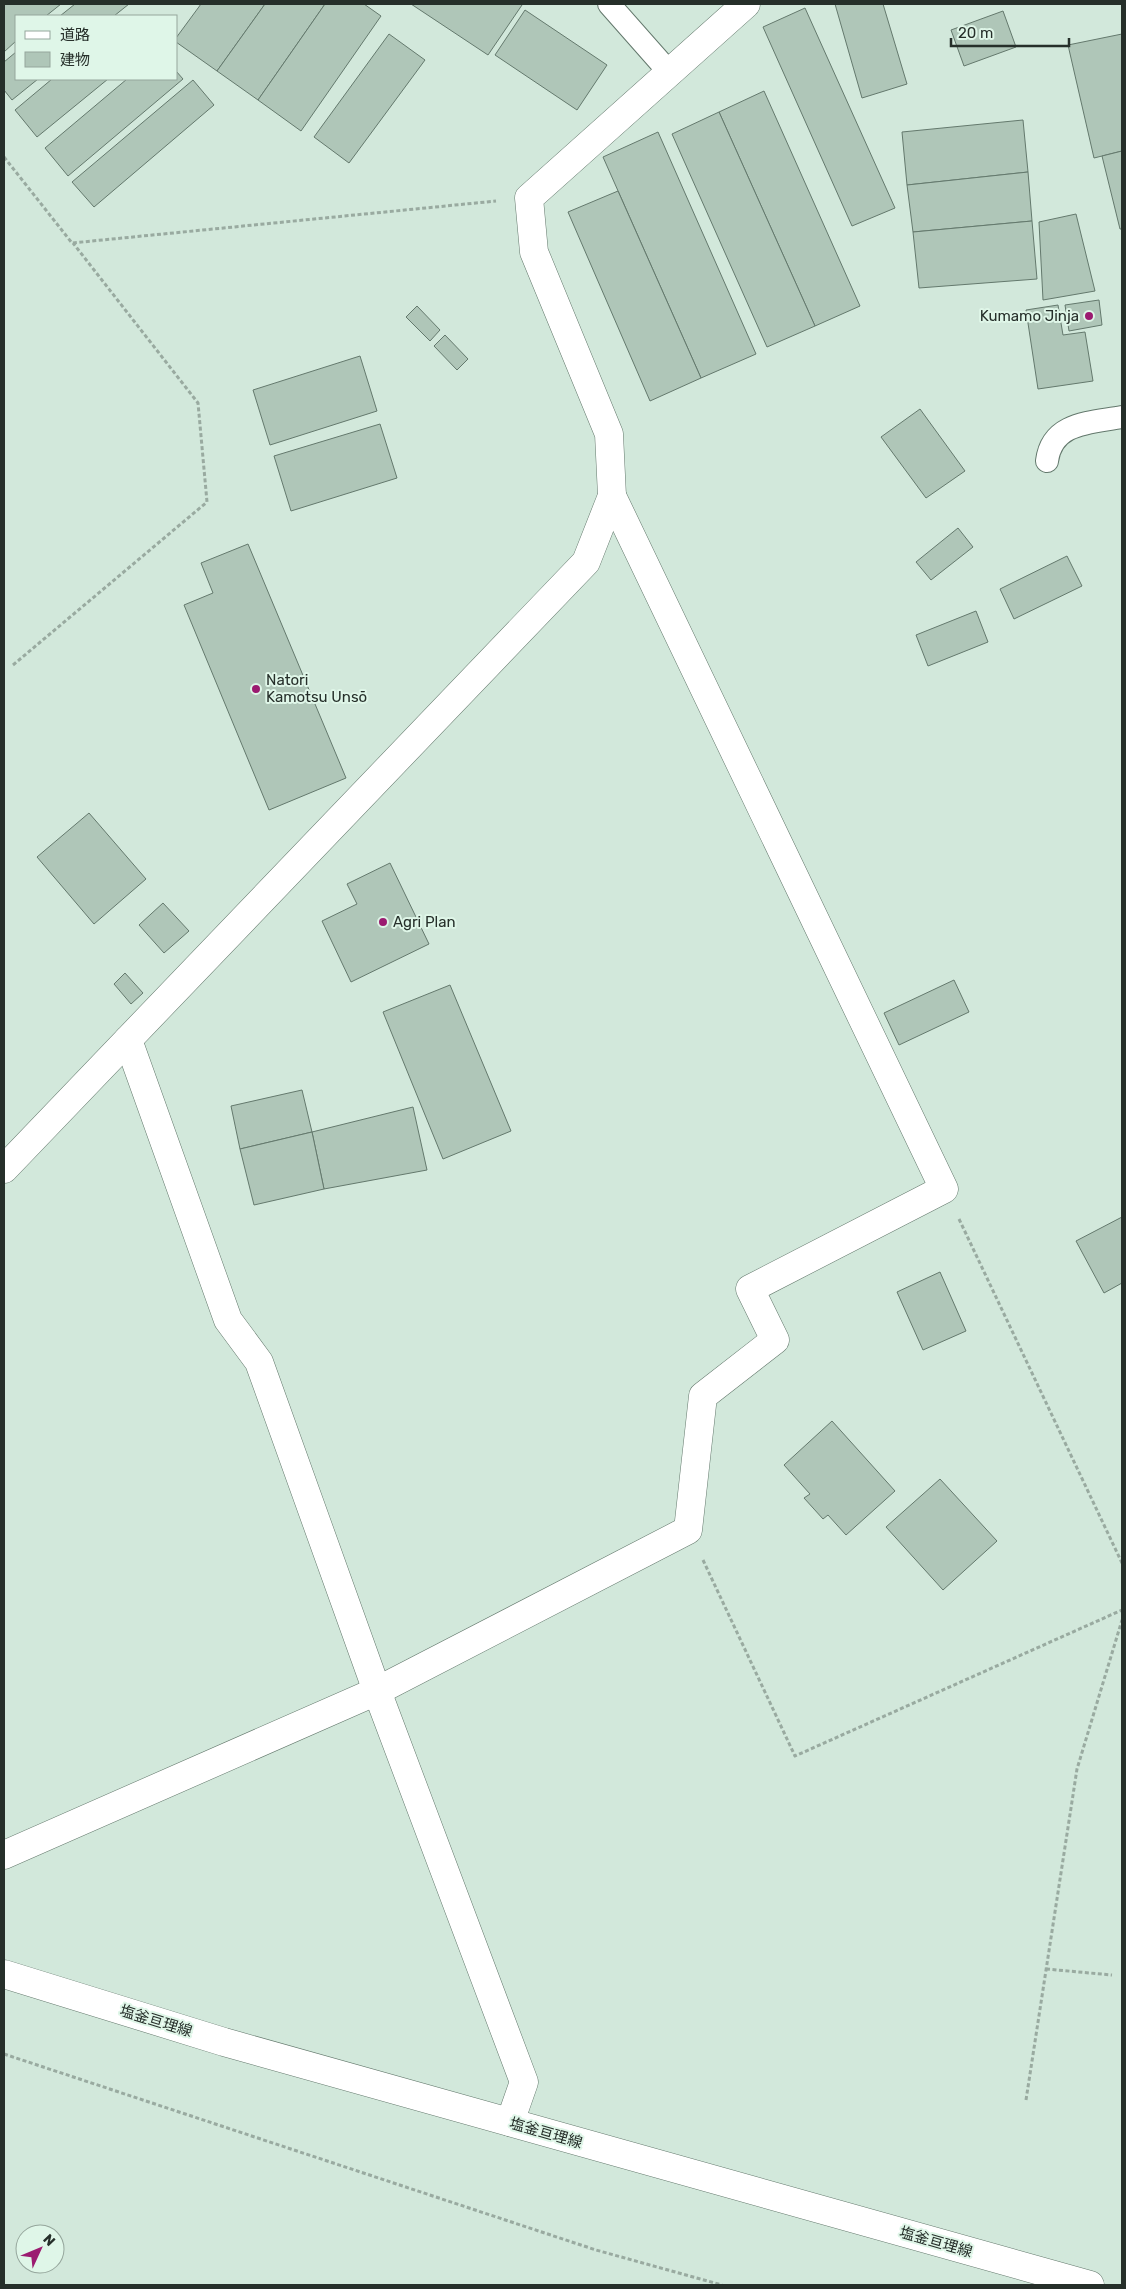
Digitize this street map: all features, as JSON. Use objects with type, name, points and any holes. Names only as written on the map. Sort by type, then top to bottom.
[{"type":"street","points":[[4,1169],[586,562],[612,496],[610,434],[534,252],[529,198],[746,4]]},
{"type":"street","points":[[4,1856],[377,1691],[688,1530],[703,1396],[775,1340],[750,1289],[944,1189],[612,496]]},
{"type":"street","points":[[128,1040],[228,1320],[259,1362],[377,1691],[524,2082],[510,2122]]},
{"type":"street","name":"塩釜亘理線","points":[[4,1974],[224,2042],[1090,2285]]},
{"type":"lane","points":[[609,4],[669,72]]},
{"type":"lane","points":[[1047,461],[1049,448],[1059,433],[1081,425],[1122,417]]},
{"type":"path","points":[[4,158],[198,403],[207,502],[13,665]]},
{"type":"path","points":[[72,243],[529,198]]},
{"type":"path","points":[[944,1189],[1122,1563]]},
{"type":"path","points":[[688,1530],[796,1756],[1122,1610]]},
{"type":"path","points":[[1026,2100],[1078,1769],[1122,1620]]},
{"type":"path","points":[[1046,1969],[1112,1974]]},
{"type":"path","points":[[4,2054],[596,2250],[722,2285]]},
{"type":"building","points":[[4,4],[61,4],[47,15],[15,15],[15,42],[4,52]]},
{"type":"building","points":[[75,4],[129,4],[115,15],[61,15]]},
{"type":"building","points":[[201,4],[265,4],[217,71],[178,43],[178,35]]},
{"type":"building","points":[[265,4],[325,4],[258,100],[217,71]]},
{"type":"building","points":[[325,4],[364,4],[381,16],[301,131],[258,100]]},
{"type":"building","points":[[411,4],[520,4],[522,5],[488,55]]},
{"type":"building","points":[[835,4],[883,4],[907,84],[862,98]]},
{"type":"building","points":[[805,8],[895,208],[852,226],[763,27]]},
{"type":"building","points":[[525,10],[607,65],[577,110],[495,55]]},
{"type":"building","points":[[1003,11],[1016,47],[964,66],[951,30]]},
{"type":"building","points":[[389,34],[425,60],[349,163],[314,137]]},
{"type":"building","points":[[1122,34],[1122,151],[1094,158],[1068,45]]},
{"type":"building","points":[[15,53],[15,80],[37,80],[12,100],[4,90],[4,62]]},
{"type":"building","points":[[178,73],[183,79],[68,176],[45,148],[126,80],[178,80]]},
{"type":"building","points":[[51,80],[107,80],[37,137],[15,110]]},
{"type":"building","points":[[193,80],[214,105],[94,207],[72,182]]},
{"type":"building","points":[[764,91],[860,306],[815,326],[719,112]]},
{"type":"building","points":[[719,112],[815,326],[767,347],[672,134]]},
{"type":"building","points":[[1023,120],[1028,172],[907,185],[902,132]]},
{"type":"building","points":[[658,132],[756,354],[701,378],[603,157]]},
{"type":"building","points":[[1122,151],[1122,229],[1120,229],[1102,156]]},
{"type":"building","points":[[1028,172],[1032,221],[913,232],[907,185]]},
{"type":"building","points":[[618,191],[701,378],[650,401],[568,212]]},
{"type":"building","points":[[1076,214],[1095,291],[1043,300],[1039,222]]},
{"type":"building","points":[[1032,221],[1037,279],[919,288],[913,232]]},
{"type":"building","points":[[1099,300],[1102,325],[1069,331],[1065,305]]},
{"type":"building","points":[[1058,305],[1063,335],[1085,332],[1093,381],[1038,389],[1026,310]]},
{"type":"building","points":[[417,306],[440,330],[430,341],[406,317]]},
{"type":"building","points":[[445,335],[468,359],[457,370],[434,346]]},
{"type":"building","points":[[360,356],[377,411],[270,445],[253,390]]},
{"type":"building","points":[[920,409],[965,471],[926,498],[881,437]]},
{"type":"building","points":[[380,424],[397,478],[291,511],[274,456]]},
{"type":"building","points":[[958,528],[973,547],[931,580],[916,562]]},
{"type":"building","points":[[248,544],[346,778],[269,810],[184,605],[213,593],[201,563]]},
{"type":"building","points":[[1067,556],[1082,586],[1014,619],[1000,589]]},
{"type":"building","points":[[976,611],[988,642],[928,666],[916,635]]},
{"type":"building","points":[[89,813],[146,879],[94,924],[37,857]]},
{"type":"building","points":[[390,863],[429,944],[351,982],[322,921],[357,904],[347,884]]},
{"type":"building","points":[[163,903],[189,931],[164,953],[139,925]]},
{"type":"building","points":[[125,973],[143,993],[131,1004],[114,984]]},
{"type":"building","points":[[954,980],[969,1012],[899,1045],[884,1013]]},
{"type":"building","points":[[450,985],[511,1131],[443,1159],[383,1012]]},
{"type":"building","points":[[302,1090],[312,1132],[240,1149],[231,1106]]},
{"type":"building","points":[[413,1107],[427,1170],[324,1189],[312,1132]]},
{"type":"building","points":[[312,1132],[324,1189],[254,1205],[240,1149]]},
{"type":"building","points":[[1122,1217],[1122,1283],[1104,1293],[1076,1241]]},
{"type":"building","points":[[940,1272],[966,1331],[923,1350],[897,1292]]},
{"type":"building","points":[[832,1421],[895,1491],[846,1535],[828,1515],[823,1519],[804,1498],[810,1494],[784,1465]]},
{"type":"building","points":[[940,1479],[997,1541],[943,1590],[886,1527]]},
{"type":"place","name":"Kumamo Jinja","points":[[1089,316]]},
{"type":"place","name":"Natori Kamotsu Unsō","points":[[256,689]]},
{"type":"place","name":"Agri Plan","points":[[383,922]]}]
